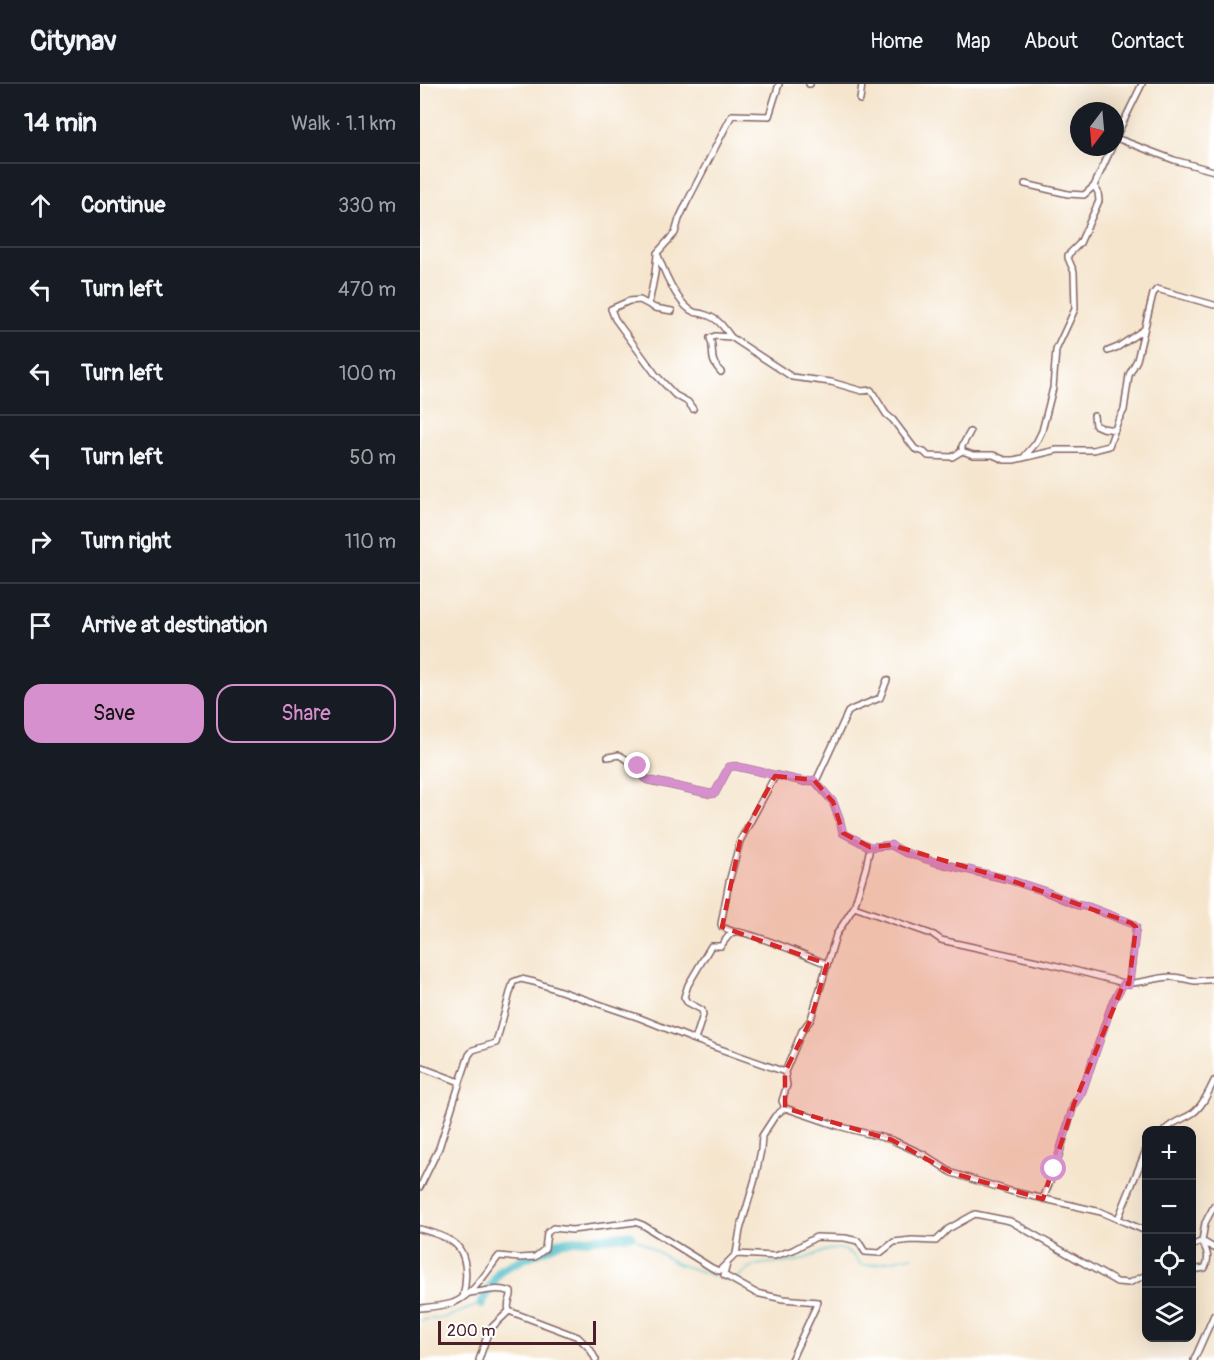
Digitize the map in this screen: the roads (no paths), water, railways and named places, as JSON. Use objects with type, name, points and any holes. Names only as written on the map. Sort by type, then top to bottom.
[{"type":"street","points":[[649,304],[657,253],[675,233],[687,202],[732,116],[769,116],[779,84]]},
{"type":"street","points":[[860,100],[862,84]]},
{"type":"street","points":[[1124,121],[1142,84]]},
{"type":"street","points":[[1124,142],[1214,171]]},
{"type":"street","points":[[1025,184],[1068,194],[1084,195],[1094,186],[1108,156]]},
{"type":"street","points":[[1023,458],[1036,443],[1042,431],[1053,388],[1056,350],[1075,309],[1074,273],[1068,255],[1080,243],[1099,201],[1098,192],[1094,186]]},
{"type":"street","points":[[657,253],[677,297],[693,312],[716,319],[730,337],[792,377],[831,382],[862,391],[871,390],[886,414],[915,449],[928,456],[952,457],[962,451]]},
{"type":"street","points":[[962,451],[973,456],[993,455],[1005,460],[1014,460],[1057,450],[1093,450],[1109,446],[1124,410],[1129,375],[1137,360],[1143,330],[1156,289],[1214,305]]},
{"type":"street","points":[[672,311],[655,308],[640,300],[633,300],[611,309],[615,319],[656,375],[675,395],[688,402],[693,409]]},
{"type":"street","points":[[1108,351],[1143,330]]},
{"type":"street","points":[[721,372],[714,364],[710,338],[730,337]]},
{"type":"street","points":[[1094,416],[1095,425],[1115,430]]},
{"type":"street","points":[[962,451],[962,446],[970,432]]},
{"type":"street","points":[[609,757],[619,755],[628,760],[644,772],[644,778],[648,780],[711,794],[715,793],[729,767],[735,766],[806,782],[814,780],[817,779],[848,712],[880,698],[887,680]]},
{"type":"street","points":[[775,776],[740,841],[721,924],[722,927],[734,932],[740,931],[786,946],[827,964]]},
{"type":"street","points":[[814,780],[833,802],[843,833],[870,847],[891,845],[904,852],[935,862],[1007,879],[1077,905],[1089,907],[1136,927],[1127,983],[1113,1001],[1082,1092],[1074,1104],[1043,1199]]},
{"type":"street","points":[[870,847],[854,907],[836,935],[812,1019],[802,1031],[785,1072],[787,1085],[782,1101],[785,1108],[838,1126],[892,1140],[925,1155],[952,1173],[1010,1191],[1101,1212],[1142,1229]]},
{"type":"street","points":[[854,907],[934,934],[941,940],[1127,983],[1173,977],[1197,981],[1214,980]]},
{"type":"street","points":[[695,1040],[703,1015],[702,1010],[687,1002],[684,997],[688,984],[711,946],[721,946],[734,932]]},
{"type":"street","points":[[420,1187],[439,1148],[468,1055],[473,1050],[496,1043],[513,982],[521,979],[567,992],[785,1072]]},
{"type":"street","points":[[420,1067],[460,1082]]},
{"type":"street","points":[[1170,1126],[1195,1112],[1214,1081]]},
{"type":"street","points":[[420,1308],[451,1304],[466,1295],[477,1286],[498,1256],[535,1257],[545,1249],[547,1233],[553,1228],[572,1230],[635,1222],[719,1271],[736,1254],[740,1230],[755,1179],[762,1136],[775,1116],[785,1108]]},
{"type":"street","points":[[1118,1220],[1142,1160]]},
{"type":"street","points":[[1196,1269],[1205,1268],[1208,1263],[1208,1254],[1202,1241],[1205,1223],[1214,1206]]},
{"type":"street","points":[[736,1254],[775,1256],[793,1250],[816,1237],[858,1241],[865,1252],[879,1254],[894,1242],[936,1241],[948,1229],[975,1214],[1010,1221],[1117,1282],[1129,1283],[1142,1277]]},
{"type":"street","points":[[420,1229],[454,1242],[465,1258],[466,1295]]},
{"type":"street","points":[[1196,1244],[1202,1241]]},
{"type":"street","points":[[1202,1241],[1214,1248]]},
{"type":"street","points":[[728,1262],[724,1275],[756,1293],[783,1299],[818,1302],[791,1360]]},
{"type":"street","points":[[466,1295],[507,1290],[512,1295],[507,1305],[509,1311]]},
{"type":"street","points":[[479,1360],[489,1330],[509,1311]]},
{"type":"street","points":[[509,1311],[578,1338],[590,1348],[596,1360]]},
{"type":"street","points":[[1194,1360],[1214,1315]]},
{"type":"waterway","points":[[631,1235],[677,1264],[728,1280]]},
{"type":"waterway","points":[[481,1304],[500,1270],[560,1242],[631,1235]]},
{"type":"waterway","points":[[735,1279],[755,1266],[797,1261],[833,1249],[849,1252],[861,1265],[912,1256]]},
{"type":"waterway","points":[[420,1320],[444,1318],[481,1304]]}]
